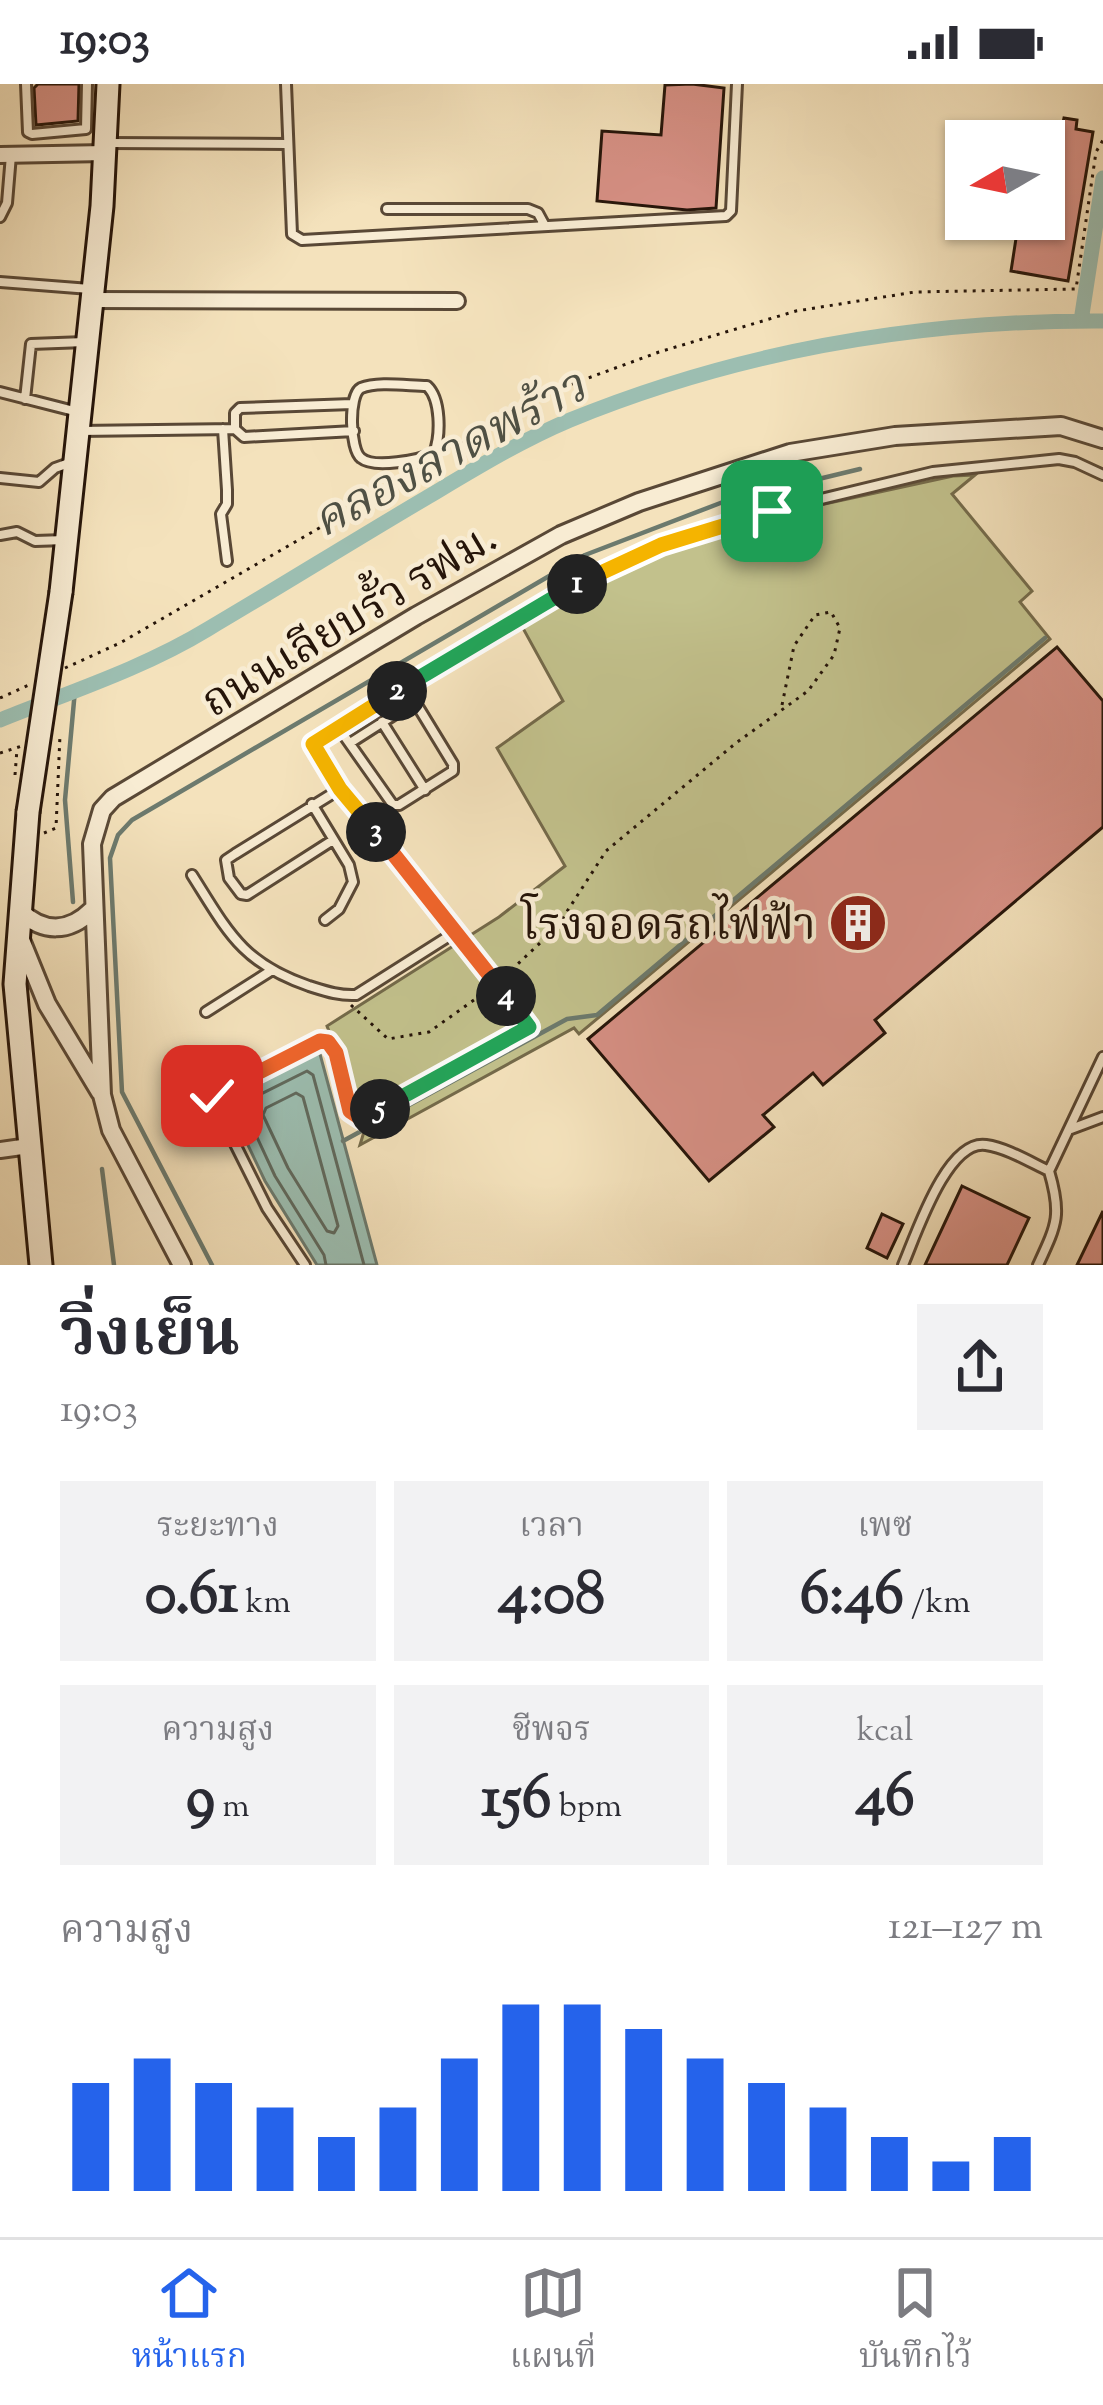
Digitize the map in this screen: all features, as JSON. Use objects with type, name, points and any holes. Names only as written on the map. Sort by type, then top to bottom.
[{"type":"main road","points":[[41,1265],[15,984],[28,812],[61,592],[106,148],[97,109],[108,84]]},
{"type":"street","points":[[5,155],[106,148]]},
{"type":"street","points":[[91,295],[457,301]]},
{"type":"street","name":"ถนนเลียบรั้ว รฟม.","points":[[182,1265],[111,1130],[102,1095],[92,844],[98,819],[113,798],[416,616],[561,535],[639,502],[790,453],[895,436],[1060,426],[1103,439]]},
{"type":"street","points":[[92,910],[76,924],[56,928],[19,922],[47,1004],[102,1095]]},
{"type":"street","points":[[0,1150],[29,1146]]},
{"type":"lane","points":[[26,84],[28,133],[32,134],[86,129],[97,109],[87,84]]},
{"type":"lane","points":[[286,84],[289,211],[295,238],[729,215],[737,84]]},
{"type":"lane","points":[[106,148],[287,144]]},
{"type":"lane","points":[[0,217],[8,203],[5,155]]},
{"type":"lane","points":[[387,209],[527,209],[538,213],[545,226]]},
{"type":"lane","points":[[0,282],[91,295]]},
{"type":"lane","points":[[26,399],[31,344],[86,342]]},
{"type":"lane","points":[[428,386],[436,399],[437,445],[426,457],[372,463],[358,456],[352,404],[362,388],[428,386]]},
{"type":"lane","points":[[0,392],[79,422],[235,429],[244,437],[354,431]]},
{"type":"lane","points":[[235,429],[235,413],[240,408],[352,404]]},
{"type":"lane","points":[[223,429],[226,504],[220,514],[227,561]]},
{"type":"lane","points":[[305,1265],[267,1208],[212,1096],[308,1045],[328,1042],[336,1053],[350,1111],[362,1119],[529,1027],[340,789],[313,744],[561,592],[661,545],[722,524],[933,472],[1059,460],[1103,475]]},
{"type":"lane","points":[[0,478],[39,482],[55,468],[75,463]]},
{"type":"lane","points":[[0,535],[17,532],[35,541],[67,540]]},
{"type":"lane","points":[[338,727],[393,805],[447,777],[453,769],[424,713],[413,705],[350,742]]},
{"type":"lane","points":[[382,722],[425,790]]},
{"type":"lane","points":[[333,840],[253,893],[241,894],[230,878],[226,860],[340,789]]},
{"type":"lane","points":[[312,804],[349,865],[353,882],[339,909],[325,920]]},
{"type":"lane","points":[[192,875],[227,930],[269,972],[341,996],[356,994],[457,932]]},
{"type":"lane","points":[[206,1012],[269,972]]},
{"type":"lane","points":[[1038,1265],[1058,1219],[1049,1171],[1103,1057]]},
{"type":"lane","points":[[1068,1130],[1103,1118]]},
{"type":"lane","points":[[903,1265],[945,1172],[967,1149],[991,1146],[1049,1171]]},
{"type":"path","points":[[440,457],[542,395],[659,352],[796,311],[915,292],[1076,290],[1096,152],[1103,140]]},
{"type":"path","points":[[60,671],[120,644],[420,469]]},
{"type":"path","points":[[341,996],[388,1039],[429,1032],[496,984],[556,927],[606,850],[808,691],[834,655],[840,628],[831,612],[815,615],[794,646],[781,710]]},
{"type":"path","points":[[0,698],[40,680]]},
{"type":"path","points":[[26,842],[56,828],[63,734]]},
{"type":"path","points":[[0,753],[0,760]]},
{"type":"shaded area","points":[[975,475],[952,494],[1032,591],[1020,602],[1050,639],[579,1034],[574,1028],[360,1145],[366,1125],[327,1026],[499,917],[565,866],[497,748],[563,701],[519,621],[662,547],[733,524]]},
{"type":"water","points":[[316,1052],[377,1265],[317,1265],[265,1181],[226,1099]]},
{"type":"building","points":[[38,84],[79,84],[78,121],[36,125],[34,88]]},
{"type":"building","points":[[665,85],[724,88],[716,208],[687,210],[597,201],[602,131],[661,135]]},
{"type":"building","points":[[1064,120],[1077,120],[1076,129],[1093,132],[1068,281],[1011,271],[1016,240],[1065,240]]},
{"type":"building","name":"โรงจอดรถไฟฟ้า","points":[[1057,647],[1103,701],[1103,827],[875,1020],[885,1033],[823,1085],[813,1073],[763,1115],[774,1127],[709,1181],[588,1039]]},
{"type":"building","points":[[962,1186],[1029,1218],[1007,1265],[925,1265]]},
{"type":"building","points":[[1103,1211],[1103,1265],[1077,1265]]},
{"type":"building","points":[[882,1214],[903,1224],[887,1258],[867,1248]]},
{"type":"waterway","points":[[1081,321],[1103,178]]},
{"type":"waterway","name":"คลองลาดพร้าว","points":[[0,720],[184,643],[497,456],[570,420],[634,396],[699,375],[832,344],[967,326],[1103,321]]},
{"type":"waterway","points":[[212,1265],[122,1092],[110,858],[118,835],[132,820],[585,555],[723,502],[860,469]]},
{"type":"waterway","points":[[343,1141],[567,1019],[597,1015],[1045,638]]},
{"type":"waterway","points":[[73,902],[65,800],[75,690]]},
{"type":"waterway","points":[[102,1169],[114,1265]]},
{"type":"place","name":"โรงจอดรถไฟฟ้า","points":[[858,923]]},
{"type":"route","points":[[212,1096],[308,1045],[328,1042],[336,1053],[350,1111],[362,1119],[529,1027],[340,789],[313,744],[598,573],[661,545],[772,511]]}]
